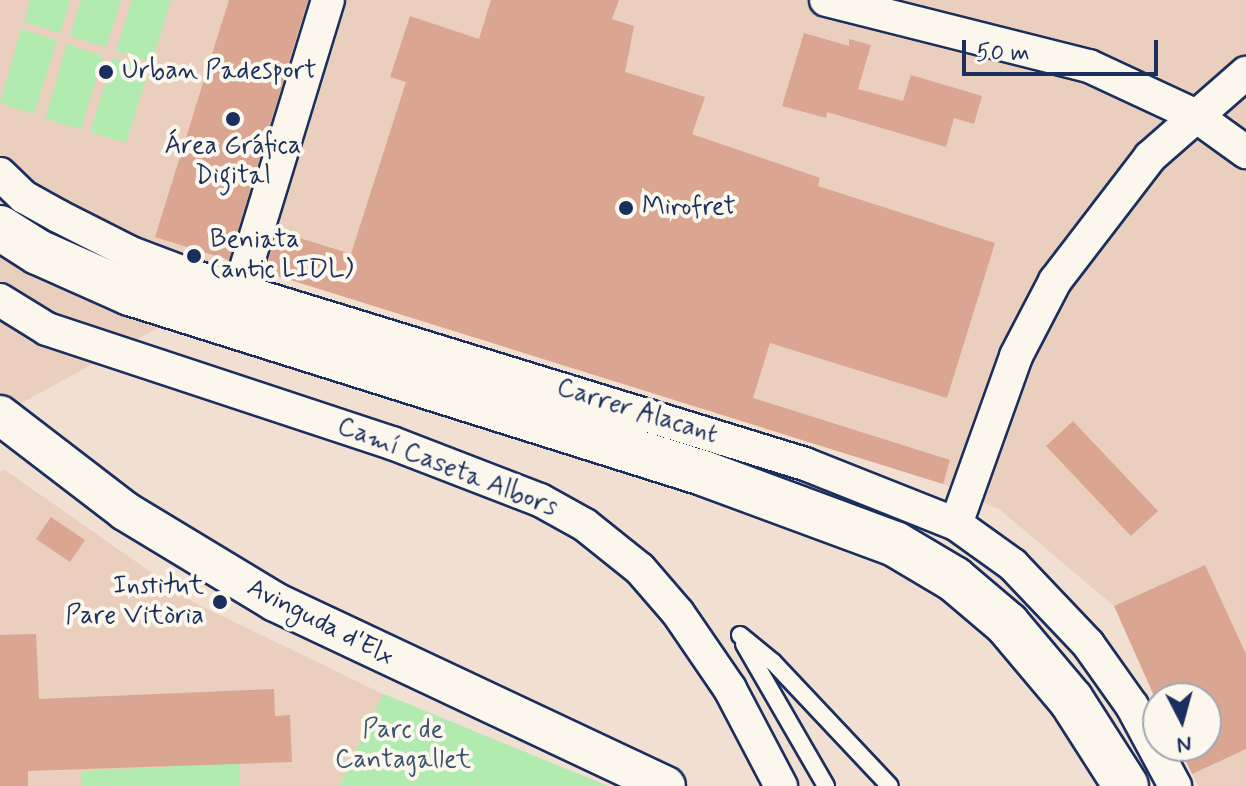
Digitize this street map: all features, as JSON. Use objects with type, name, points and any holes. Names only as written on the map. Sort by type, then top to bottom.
[{"type":"main road","name":"Carrer Alacant","points":[[0,195],[19,248],[130,293],[703,473],[895,544],[954,579],[1007,624],[1063,689],[1126,786]]},
{"type":"street","points":[[239,291],[328,0]]},
{"type":"street","points":[[826,0],[1089,66],[1196,116],[1246,152]]},
{"type":"street","points":[[956,524],[1016,356],[1055,281],[1150,157],[1246,73]]},
{"type":"street","name":"Carrer Alacant","points":[[0,195],[24,197],[131,253],[239,291],[805,464],[956,524],[1013,565],[1067,618],[1110,671],[1175,786]]},
{"type":"street","name":"Camí Caseta Albors","points":[[0,300],[47,329],[378,438],[540,500],[585,525],[640,569],[678,613],[744,713],[781,786]]},
{"type":"street","name":"Avinguda d'Elx","points":[[3,423],[181,549],[275,602],[666,786]]},
{"type":"lane","points":[[826,786],[740,635],[773,662],[890,786]]},
{"type":"shaded area","points":[[0,0],[1246,0],[1246,786],[1198,786],[1187,762],[1222,762],[1222,682],[1149,682],[1114,606],[999,509],[943,484],[261,271],[0,415]]},
{"type":"shaded area","points":[[5,470],[195,603],[383,694],[339,786],[0,786],[0,471]]},
{"type":"green space","points":[[30,0],[70,0],[60,33],[24,22]]},
{"type":"green space","points":[[81,0],[121,0],[106,47],[70,36]]},
{"type":"green space","points":[[132,0],[171,0],[152,62],[116,51]]},
{"type":"green space","points":[[21,29],[57,40],[34,114],[0,103]]},
{"type":"green space","points":[[67,44],[103,56],[81,129],[45,119]]},
{"type":"green space","points":[[113,58],[149,69],[126,143],[90,132]]},
{"type":"green space","name":"Parc de Cantagallet","points":[[384,694],[608,786],[339,786]]},
{"type":"green space","points":[[239,763],[240,786],[81,786],[81,771]]},
{"type":"building","name":"Área Gráfica Digital","points":[[229,0],[308,0],[229,260],[155,237]]},
{"type":"building","name":"Mirofret","points":[[491,0],[619,0],[612,19],[634,26],[625,72],[705,97],[692,134],[820,178],[818,186],[995,243],[947,398],[770,343],[753,398],[950,460],[943,484],[265,272],[277,231],[351,254],[406,82],[390,77],[410,16],[479,39]]},
{"type":"building","points":[[804,33],[849,46],[849,39],[871,45],[858,89],[903,101],[911,75],[982,96],[974,124],[954,118],[946,147],[827,112],[826,118],[782,106]]},
{"type":"building","points":[[1073,421],[1158,511],[1131,536],[1046,446]]},
{"type":"building","points":[[51,517],[85,540],[70,562],[36,539]]},
{"type":"building","points":[[1205,565],[1246,654],[1246,749],[1222,760],[1222,682],[1148,682],[1114,606]]},
{"type":"building","points":[[36,634],[39,699],[274,689],[275,716],[290,715],[292,762],[28,771],[28,786],[0,786],[0,635]]},
{"type":"building","points":[[1186,762],[1218,762],[1192,774]]},
{"type":"place","name":"Urban Padesport","points":[[106,72]]},
{"type":"place","name":"Área Gráfica Digital","points":[[233,119]]},
{"type":"place","name":"Mirofret","points":[[626,208]]},
{"type":"place","name":"Beniata (antic LIDL)","points":[[194,256]]},
{"type":"place","name":"Institut Pare Vitòria","points":[[220,602]]}]
